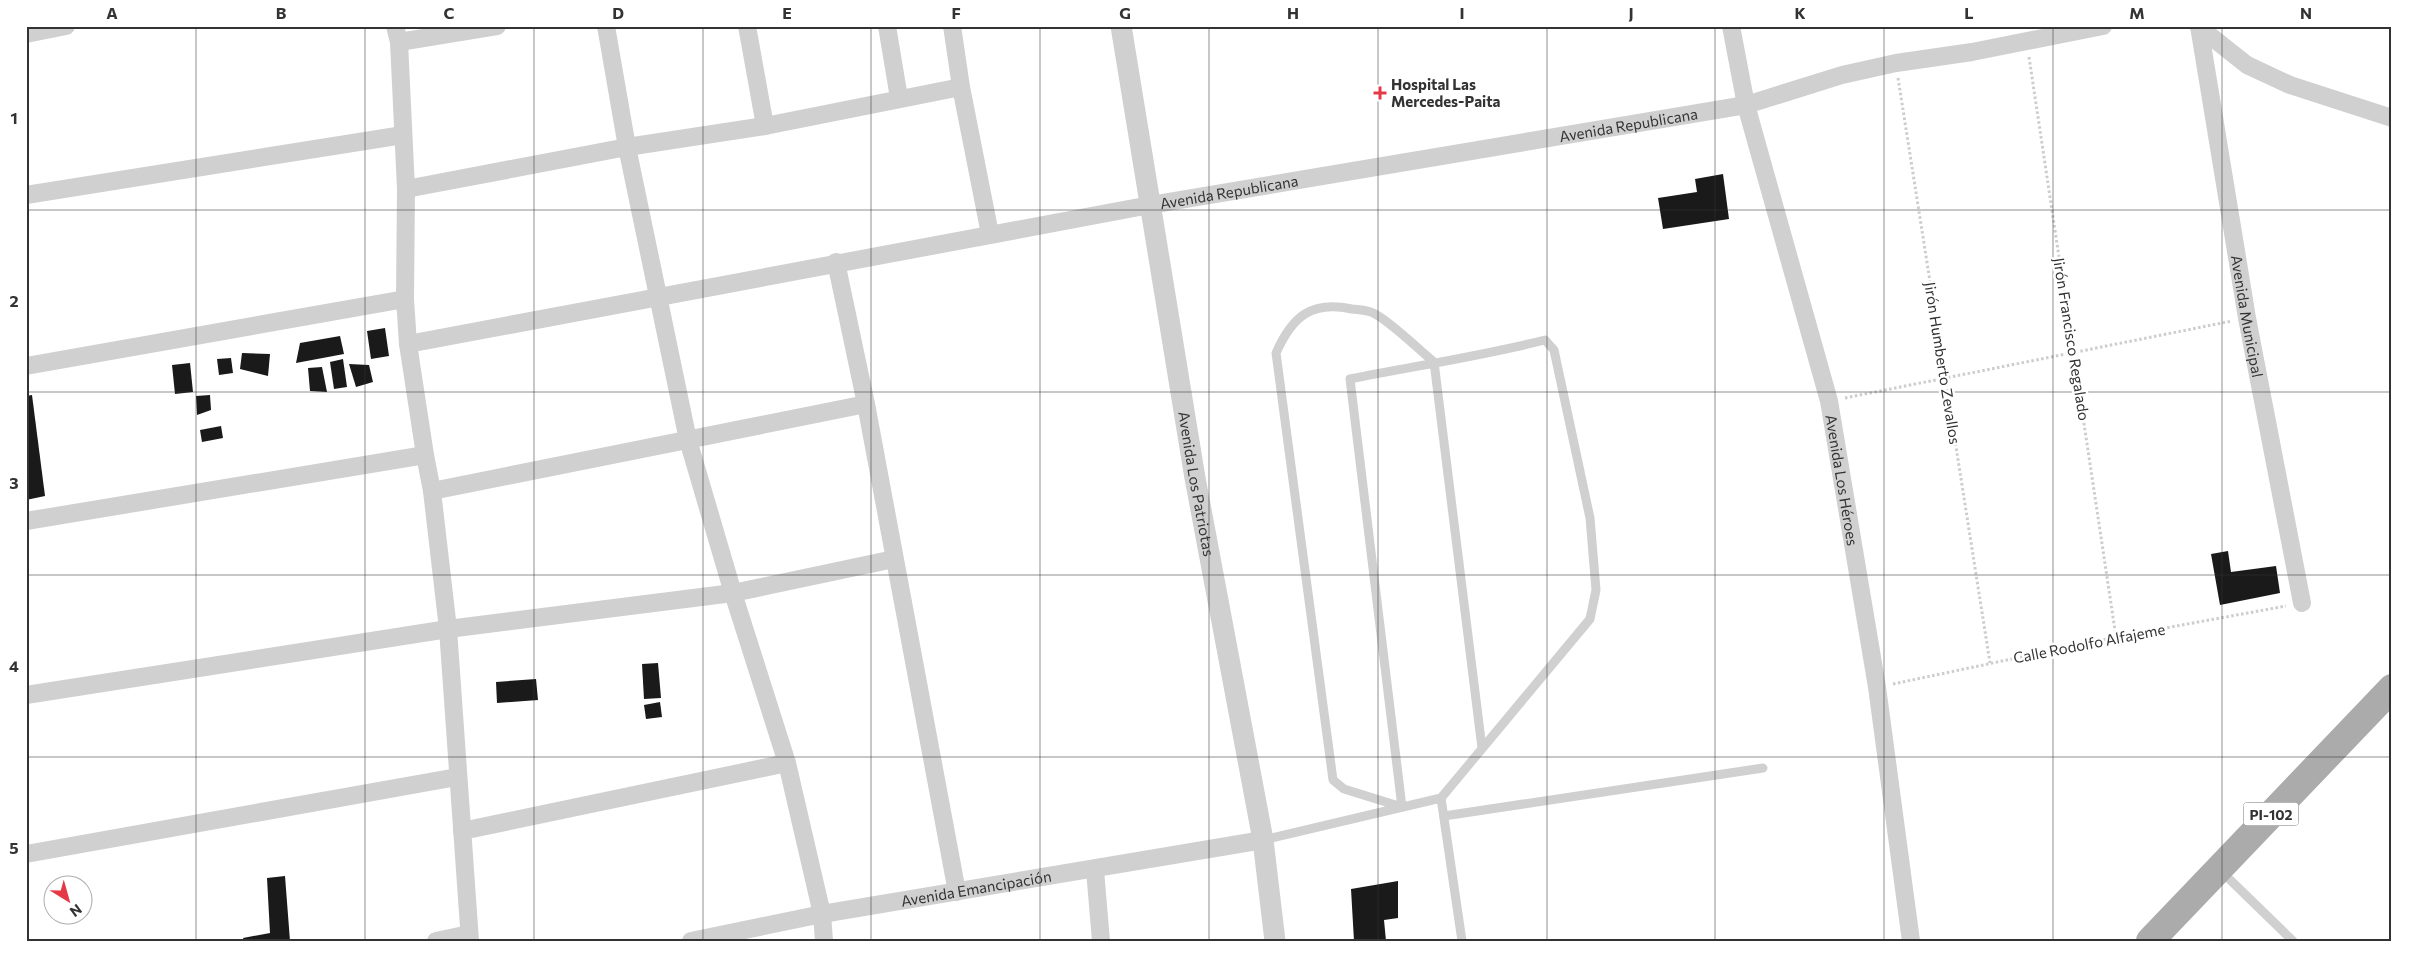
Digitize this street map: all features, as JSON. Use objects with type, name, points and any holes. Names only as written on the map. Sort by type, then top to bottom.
[{"type":"main road","name":"PI-102","points":[[2150,941],[2392,688]]},
{"type":"street","points":[[26,34],[66,26]]},
{"type":"street","points":[[436,941],[470,938],[457,777],[448,629],[432,491],[408,344],[405,299],[406,189],[397,34],[497,26]]},
{"type":"street","points":[[606,26],[626,147],[688,440],[733,592],[787,763],[822,914],[824,941]]},
{"type":"street","points":[[747,26],[766,126]]},
{"type":"street","points":[[887,26],[899,98]]},
{"type":"street","points":[[952,26],[990,234]]},
{"type":"street","name":"Avenida Los Patriotas","points":[[1121,26],[1195,478],[1263,840],[1275,941]]},
{"type":"street","name":"Avenida Los Héroes","points":[[1731,26],[1746,105],[1829,401],[1877,687],[1910,941]]},
{"type":"street","name":"Avenida Republicana","points":[[408,344],[659,298],[836,262],[1150,205],[1746,105],[1842,74],[1896,63],[2027,42],[2057,31],[2103,26]]},
{"type":"street","points":[[2199,27],[2226,50],[2255,69],[2290,86],[2392,118]]},
{"type":"street","name":"Avenida Municipal","points":[[2199,27],[2247,318],[2302,603]]},
{"type":"street","points":[[406,189],[626,147],[766,126],[899,98],[962,87]]},
{"type":"street","points":[[26,195],[402,135]]},
{"type":"street","points":[[836,262],[866,404],[957,892]]},
{"type":"street","points":[[26,366],[405,299]]},
{"type":"street","points":[[432,491],[866,404]]},
{"type":"street","points":[[26,521],[425,456]]},
{"type":"street","points":[[26,695],[448,629],[733,592],[894,559]]},
{"type":"street","points":[[462,831],[787,763]]},
{"type":"street","points":[[26,854],[457,777]]},
{"type":"street","name":"Avenida Emancipación","points":[[691,941],[822,914],[1095,870],[1263,840]]},
{"type":"street","points":[[1095,870],[1101,941]]},
{"type":"lane","points":[[1402,807],[1344,789],[1333,780],[1276,353],[1286,332],[1298,318],[1315,308],[1337,305],[1374,313],[1434,362],[1482,748]]},
{"type":"lane","points":[[1263,840],[1441,798],[1590,619],[1596,590],[1590,518],[1554,350],[1545,340],[1350,379],[1402,807]]},
{"type":"lane","points":[[1444,816],[1763,768]]},
{"type":"lane","points":[[1441,798],[1462,941]]},
{"type":"lane","points":[[2219,869],[2293,941]]},
{"type":"path","name":"Jirón Francisco Regalado","points":[[2027,42],[2116,637]]},
{"type":"path","name":"Jirón Humberto Zevallos","points":[[1896,63],[1990,664]]},
{"type":"path","points":[[1829,401],[2074,354],[2247,318]]},
{"type":"path","name":"Calle Rodolfo Alfajeme","points":[[1877,687],[2116,637],[2302,603]]},
{"type":"building","points":[[1723,174],[1729,219],[1663,229],[1658,198],[1697,192],[1695,179]]},
{"type":"building","points":[[385,328],[389,356],[371,359],[367,331]]},
{"type":"building","points":[[340,336],[344,354],[296,363],[300,343]]},
{"type":"building","points":[[242,353],[270,354],[268,376],[240,369]]},
{"type":"building","points":[[231,358],[233,373],[219,375],[217,359]]},
{"type":"building","points":[[343,359],[347,387],[334,389],[330,362]]},
{"type":"building","points":[[190,363],[193,392],[175,394],[172,365]]},
{"type":"building","points":[[349,364],[369,365],[373,382],[356,387]]},
{"type":"building","points":[[322,367],[327,392],[310,391],[308,368]]},
{"type":"building","points":[[32,395],[45,496],[26,500],[26,396]]},
{"type":"building","points":[[210,395],[211,410],[197,415],[196,396]]},
{"type":"building","points":[[221,426],[223,438],[202,442],[200,430]]},
{"type":"building","points":[[2228,551],[2231,572],[2276,566],[2280,593],[2220,605],[2211,554]]},
{"type":"building","points":[[658,663],[661,698],[644,699],[642,664]]},
{"type":"building","points":[[536,679],[538,700],[497,703],[496,682]]},
{"type":"building","points":[[660,702],[662,717],[646,719],[644,705]]},
{"type":"building","points":[[285,876],[290,941],[244,941],[243,938],[270,933],[267,878]]},
{"type":"building","points":[[1398,881],[1398,918],[1384,920],[1386,941],[1354,941],[1351,889]]},
{"type":"place","name":"Hospital Las Mercedes-Paita","points":[[1380,93]]}]
